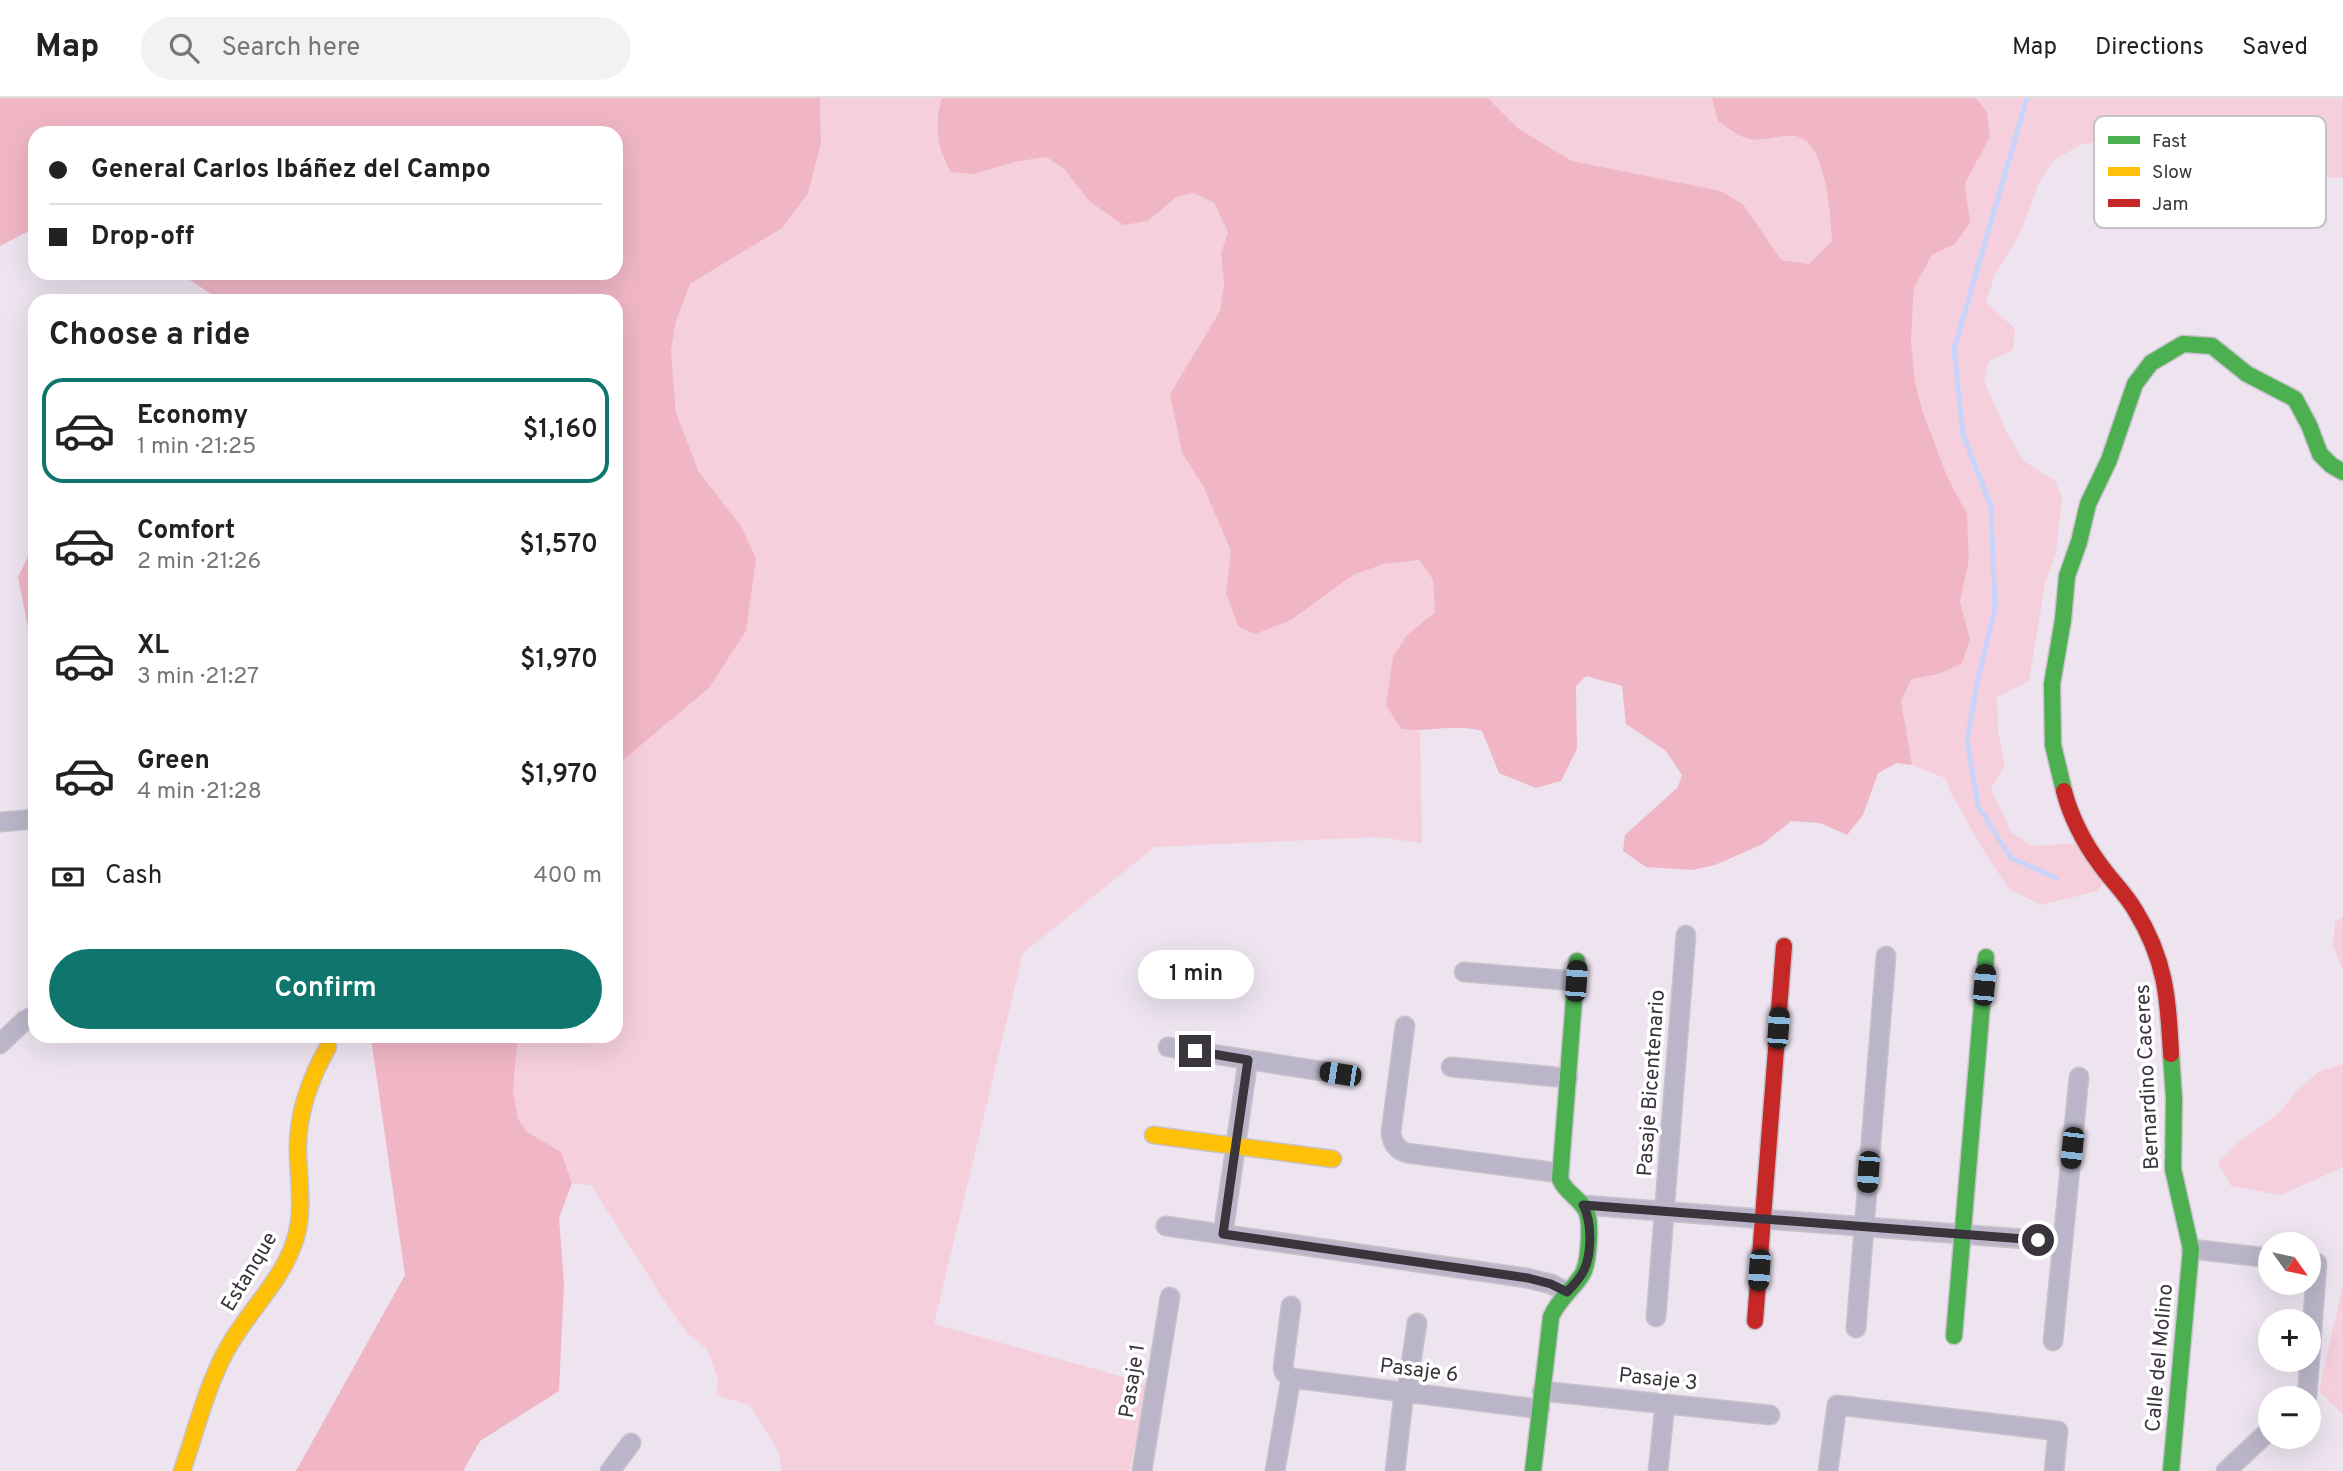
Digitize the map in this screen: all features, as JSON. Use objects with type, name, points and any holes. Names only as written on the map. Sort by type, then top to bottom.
[{"type":"street","name":"Bernardino Caceres","points":[[2191,1249],[2173,1169],[2174,1099],[2168,999],[2160,958],[2135,909],[2097,861],[2068,805],[2053,745],[2052,684],[2067,576],[2088,504],[2109,460],[2136,384],[2151,363],[2183,344],[2212,346],[2231,364],[2295,399],[2320,454],[2331,466],[2343,472]]},
{"type":"street","points":[[0,822],[28,820]]},
{"type":"street","name":"Pasaje Bicentenario","points":[[1656,1317],[1686,935]]},
{"type":"street","points":[[1755,1321],[1784,946]]},
{"type":"street","points":[[1856,1328],[1886,956]]},
{"type":"street","points":[[1954,1336],[1986,957]]},
{"type":"street","points":[[1533,1471],[1551,1317],[1557,1303],[1584,1270],[1588,1257],[1588,1218],[1583,1205],[1562,1185],[1560,1173],[1577,961]]},
{"type":"street","points":[[1464,972],[1576,981]]},
{"type":"street","points":[[0,1044],[28,1019]]},
{"type":"street","points":[[1405,1026],[1391,1132],[1398,1149],[1408,1153],[1560,1173]]},
{"type":"street","name":"Estanque","points":[[182,1471],[204,1403],[226,1352],[280,1272],[294,1244],[301,1208],[298,1140],[302,1108],[312,1077],[328,1047]]},
{"type":"street","points":[[1168,1047],[1340,1074]]},
{"type":"street","points":[[1223,1234],[1248,1060]]},
{"type":"street","points":[[1451,1067],[1568,1079]]},
{"type":"street","points":[[2053,1341],[2079,1077]]},
{"type":"street","points":[[1153,1135],[1333,1159]]},
{"type":"street","points":[[1583,1205],[2063,1242]]},
{"type":"street","points":[[1166,1226],[1528,1278],[1551,1284],[1567,1292]]},
{"type":"street","points":[[2191,1249],[2258,1257]]},
{"type":"street","name":"Calle del Molino","points":[[2171,1471],[2191,1249]]},
{"type":"street","points":[[2306,1386],[2310,1295]]},
{"type":"street","name":"Pasaje 1","points":[[1142,1471],[1170,1297]]},
{"type":"street","points":[[1275,1471],[1291,1378],[1283,1368],[1291,1306]]},
{"type":"street","points":[[1395,1471],[1404,1392],[1408,1383],[1417,1323]]},
{"type":"street","name":"Pasaje 6","points":[[1291,1378],[1404,1392],[1541,1400]]},
{"type":"street","name":"Pasaje 3","points":[[1541,1400],[1665,1404],[1770,1415]]},
{"type":"street","points":[[1658,1471],[1665,1404]]},
{"type":"street","points":[[1828,1471],[1838,1405],[2057,1431],[2053,1471]]},
{"type":"street","points":[[2226,1471],[2258,1441]]},
{"type":"street","points":[[610,1471],[631,1443]]},
{"type":"shaded area","points":[[0,98],[820,98],[821,143],[808,193],[782,228],[690,284],[676,321],[671,351],[676,413],[699,472],[741,526],[756,559],[746,631],[709,688],[623,760],[623,294],[211,294],[190,280],[623,280],[623,126],[28,126],[28,232],[0,246]]},
{"type":"shaded area","points":[[820,98],[942,98],[937,120],[943,160],[1014,162],[1046,157],[1064,169],[1090,202],[1148,221],[1176,197],[1194,193],[1214,203],[1228,232],[1221,253],[1224,284],[1220,311],[1170,395],[1182,453],[1204,488],[1231,551],[1226,593],[1291,620],[1353,575],[1384,564],[1419,560],[1433,580],[1435,612],[1407,635],[1401,728],[1420,731],[1422,843],[1377,837],[1155,847],[1023,953],[934,1324],[1148,1384],[1130,1470],[1126,1471],[781,1471],[780,1454],[750,1405],[716,1395],[718,1379],[707,1349],[687,1333],[667,1305],[591,1185],[572,1183],[561,1152],[526,1131],[518,1119],[513,1090],[517,1043],[623,1043],[623,760],[709,688],[746,631],[741,526],[699,472],[676,413],[671,351],[676,321],[690,284],[782,228],[821,143]]},
{"type":"shaded area","points":[[942,98],[1488,98],[1519,129],[1572,161],[1721,191],[1743,204],[1781,260],[1809,264],[1832,241],[1825,183],[1815,153],[1808,143],[1799,137],[1752,139],[1739,135],[1718,121],[1712,98],[1976,98],[1987,112],[1990,137],[1965,183],[1970,223],[1955,244],[1932,255],[1914,288],[1911,340],[1915,381],[1922,410],[1947,476],[1967,514],[1969,560],[1960,601],[1970,639],[1962,663],[1939,674],[1912,679],[1901,701],[1912,765],[1897,763],[1878,773],[1863,815],[1847,835],[1820,823],[1791,821],[1763,844],[1715,865],[1692,870],[1646,867],[1623,851],[1625,835],[1678,787],[1682,775],[1666,751],[1626,724],[1622,686],[1586,676],[1576,686],[1577,749],[1561,781],[1536,788],[1499,773],[1482,731],[1462,728],[1401,729],[1386,705],[1393,657],[1407,635],[1435,612],[1433,580],[1419,560],[1384,564],[1353,575],[1291,620],[1255,634],[1238,626],[1226,593],[1231,551],[1204,488],[1182,453],[1170,394],[1220,311],[1224,284],[1221,253],[1228,232],[1214,203],[1194,193],[1176,197],[1148,221],[1124,225],[1090,202],[1064,169],[1046,157],[1014,162],[974,174],[951,172],[938,136]]},
{"type":"shaded area","points":[[1488,98],[1712,98],[1718,121],[1742,137],[1759,140],[1793,136],[1808,143],[1821,168],[1825,183],[1832,241],[1809,264],[1781,261],[1743,204],[1721,191],[1572,161],[1519,129]]},
{"type":"shaded area","points":[[1976,98],[2343,98],[2343,178],[2326,177],[2326,116],[2094,116],[2094,143],[2082,144],[2053,161],[2038,185],[2020,234],[1995,274],[1986,302],[2015,329],[2013,350],[1989,361],[1984,381],[2009,437],[2024,461],[2055,481],[2062,498],[2056,552],[2045,584],[2029,681],[1997,697],[1998,731],[2005,766],[1991,788],[2011,832],[2032,846],[2084,843],[2103,882],[2098,891],[2041,905],[2010,890],[1985,853],[1945,778],[1912,765],[1901,701],[1912,679],[1939,674],[1970,639],[1960,600],[1969,560],[1967,514],[1947,476],[1922,410],[1915,381],[1911,340],[1914,288],[1932,255],[1955,244],[1970,223],[1965,183],[1990,137],[1987,112]]},
{"type":"shaded area","points":[[28,556],[28,628],[18,577]]},
{"type":"shaded area","points":[[2343,917],[2343,970],[2333,946],[2335,922]]},
{"type":"shaded area","points":[[372,1043],[517,1043],[513,1090],[518,1119],[526,1131],[561,1152],[572,1183],[559,1218],[564,1283],[559,1391],[480,1441],[463,1471],[296,1471],[405,1275]]},
{"type":"shaded area","points":[[2343,1064],[2343,1167],[2281,1195],[2231,1186],[2218,1163],[2239,1142],[2278,1114],[2296,1092],[2318,1072]]},
{"type":"shaded area","points":[[2343,1284],[2343,1414],[2321,1393],[2320,1386]]},
{"type":"waterway","points":[[2027,98],[1954,349],[1963,434],[1991,507],[1995,608],[1967,740],[1978,806],[2011,858],[2056,878]]},
{"type":"traffic: fast","points":[[2064,791],[2053,745],[2052,684],[2067,576],[2088,504],[2109,460],[2135,384],[2151,363],[2183,344],[2212,346],[2247,374],[2295,399],[2320,454],[2343,472]]},
{"type":"traffic: fast","points":[[1954,1336],[1986,957]]},
{"type":"traffic: fast","points":[[1533,1471],[1551,1317],[1583,1273],[1588,1253],[1587,1213],[1560,1179],[1577,961]]},
{"type":"traffic: fast","points":[[2171,1054],[2174,1099],[2173,1169],[2191,1249],[2171,1471]]},
{"type":"traffic: slow","points":[[182,1471],[219,1365],[234,1337],[280,1272],[294,1243],[300,1218],[298,1143],[303,1105],[311,1081],[328,1047]]},
{"type":"traffic: slow","points":[[1153,1135],[1333,1159]]},
{"type":"traffic: jam","points":[[2064,791],[2088,847],[2131,904],[2153,946],[2164,980],[2171,1054]]},
{"type":"traffic: jam","points":[[1755,1321],[1784,946]]},
{"type":"route","points":[[1195,1051],[1248,1060],[1223,1234],[1528,1278],[1551,1284],[1567,1292],[1584,1270],[1588,1257],[1588,1218],[1583,1205],[2038,1240]]}]
